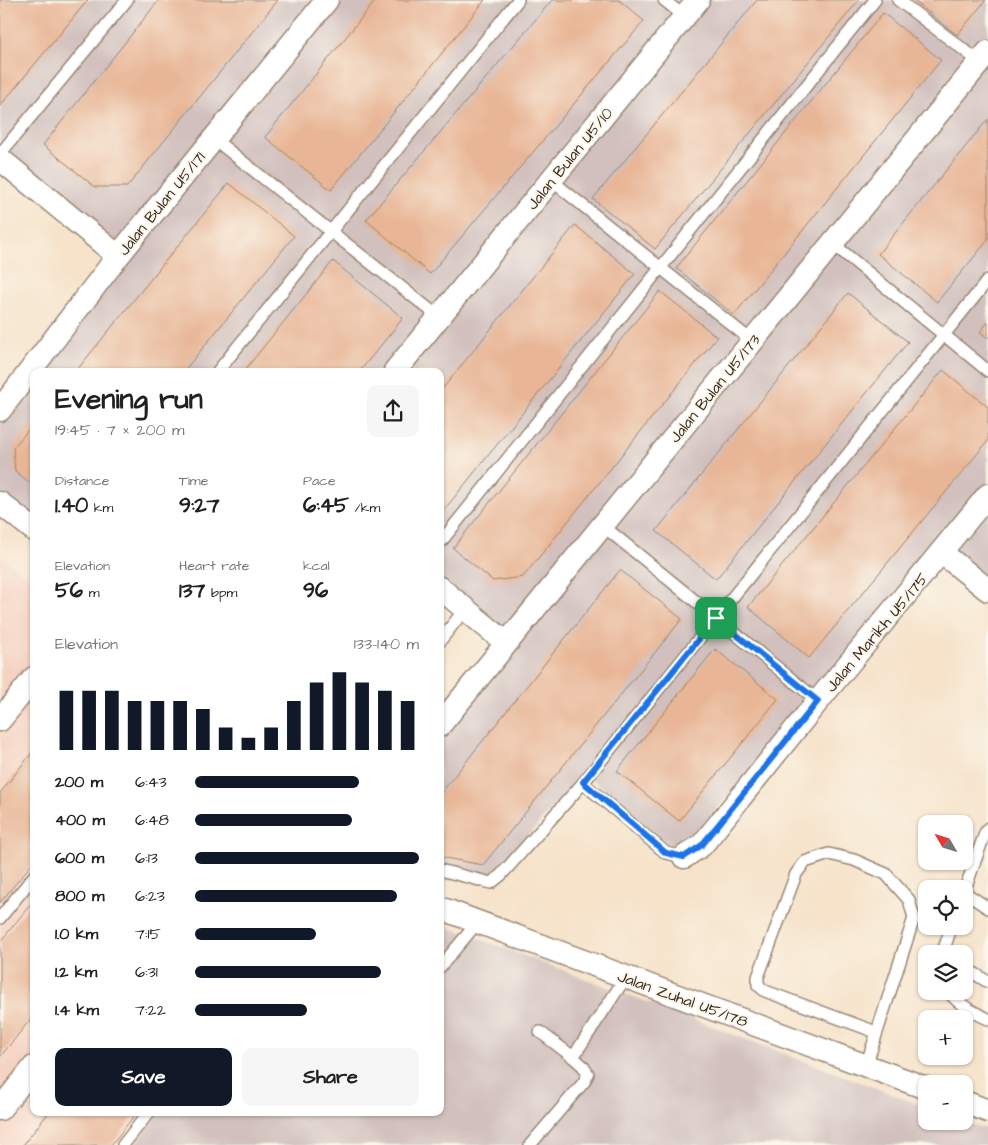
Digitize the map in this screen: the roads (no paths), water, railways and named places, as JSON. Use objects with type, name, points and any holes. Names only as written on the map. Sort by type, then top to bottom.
[{"type":"street","name":"Jalan Bulan U5/171","points":[[32,368],[118,256],[327,0]]},
{"type":"street","name":"Jalan Bulan U5/10","points":[[397,368],[692,8]]},
{"type":"street","name":"Jalan Bulan U5/173","points":[[444,720],[984,57]]},
{"type":"street","points":[[0,159],[118,256]]},
{"type":"street","name":"Jalan Bulan U5/171","points":[[0,410],[30,371]]},
{"type":"street","name":"Jalan Marikh U5/175","points":[[684,857],[702,845],[988,495]]},
{"type":"street","points":[[0,502],[30,527]]},
{"type":"street","points":[[941,552],[988,590]]},
{"type":"street","points":[[444,592],[506,643]]},
{"type":"street","points":[[0,720],[30,683]]},
{"type":"street","name":"Jalan Zuhal U5/178","points":[[444,909],[918,1085]]},
{"type":"street","points":[[0,1109],[30,1072]]},
{"type":"street","points":[[973,1105],[988,1111]]},
{"type":"lane","points":[[0,154],[127,0]]},
{"type":"lane","points":[[220,368],[518,0]]},
{"type":"lane","points":[[664,0],[692,8]]},
{"type":"lane","points":[[444,538],[875,0]]},
{"type":"lane","points":[[898,0],[984,57]]},
{"type":"lane","points":[[214,139],[439,317]]},
{"type":"lane","points":[[551,180],[752,341]]},
{"type":"lane","points":[[832,243],[988,371]]},
{"type":"lane","points":[[444,871],[491,883],[502,875],[583,782],[988,280]]},
{"type":"lane","points":[[602,525],[818,701]]},
{"type":"lane","points":[[444,636],[465,610]]},
{"type":"lane","points":[[583,782],[666,853],[684,857]]},
{"type":"lane","points":[[968,880],[988,828]]},
{"type":"lane","points":[[866,1066],[914,918],[909,900],[886,874],[854,860],[829,854],[805,862],[796,874],[758,977],[758,986],[765,991],[876,1032]]},
{"type":"lane","points":[[0,918],[30,881]]},
{"type":"lane","points":[[973,898],[988,908]]},
{"type":"lane","points":[[444,962],[478,922]]},
{"type":"lane","points":[[973,973],[988,982]]},
{"type":"lane","points":[[573,1057],[626,977]]},
{"type":"lane","points":[[956,1000],[973,1012],[988,1019]]},
{"type":"lane","points":[[530,1145],[584,1082],[588,1074],[584,1066],[540,1032]]},
{"type":"lane","points":[[123,1145],[146,1116]]}]
